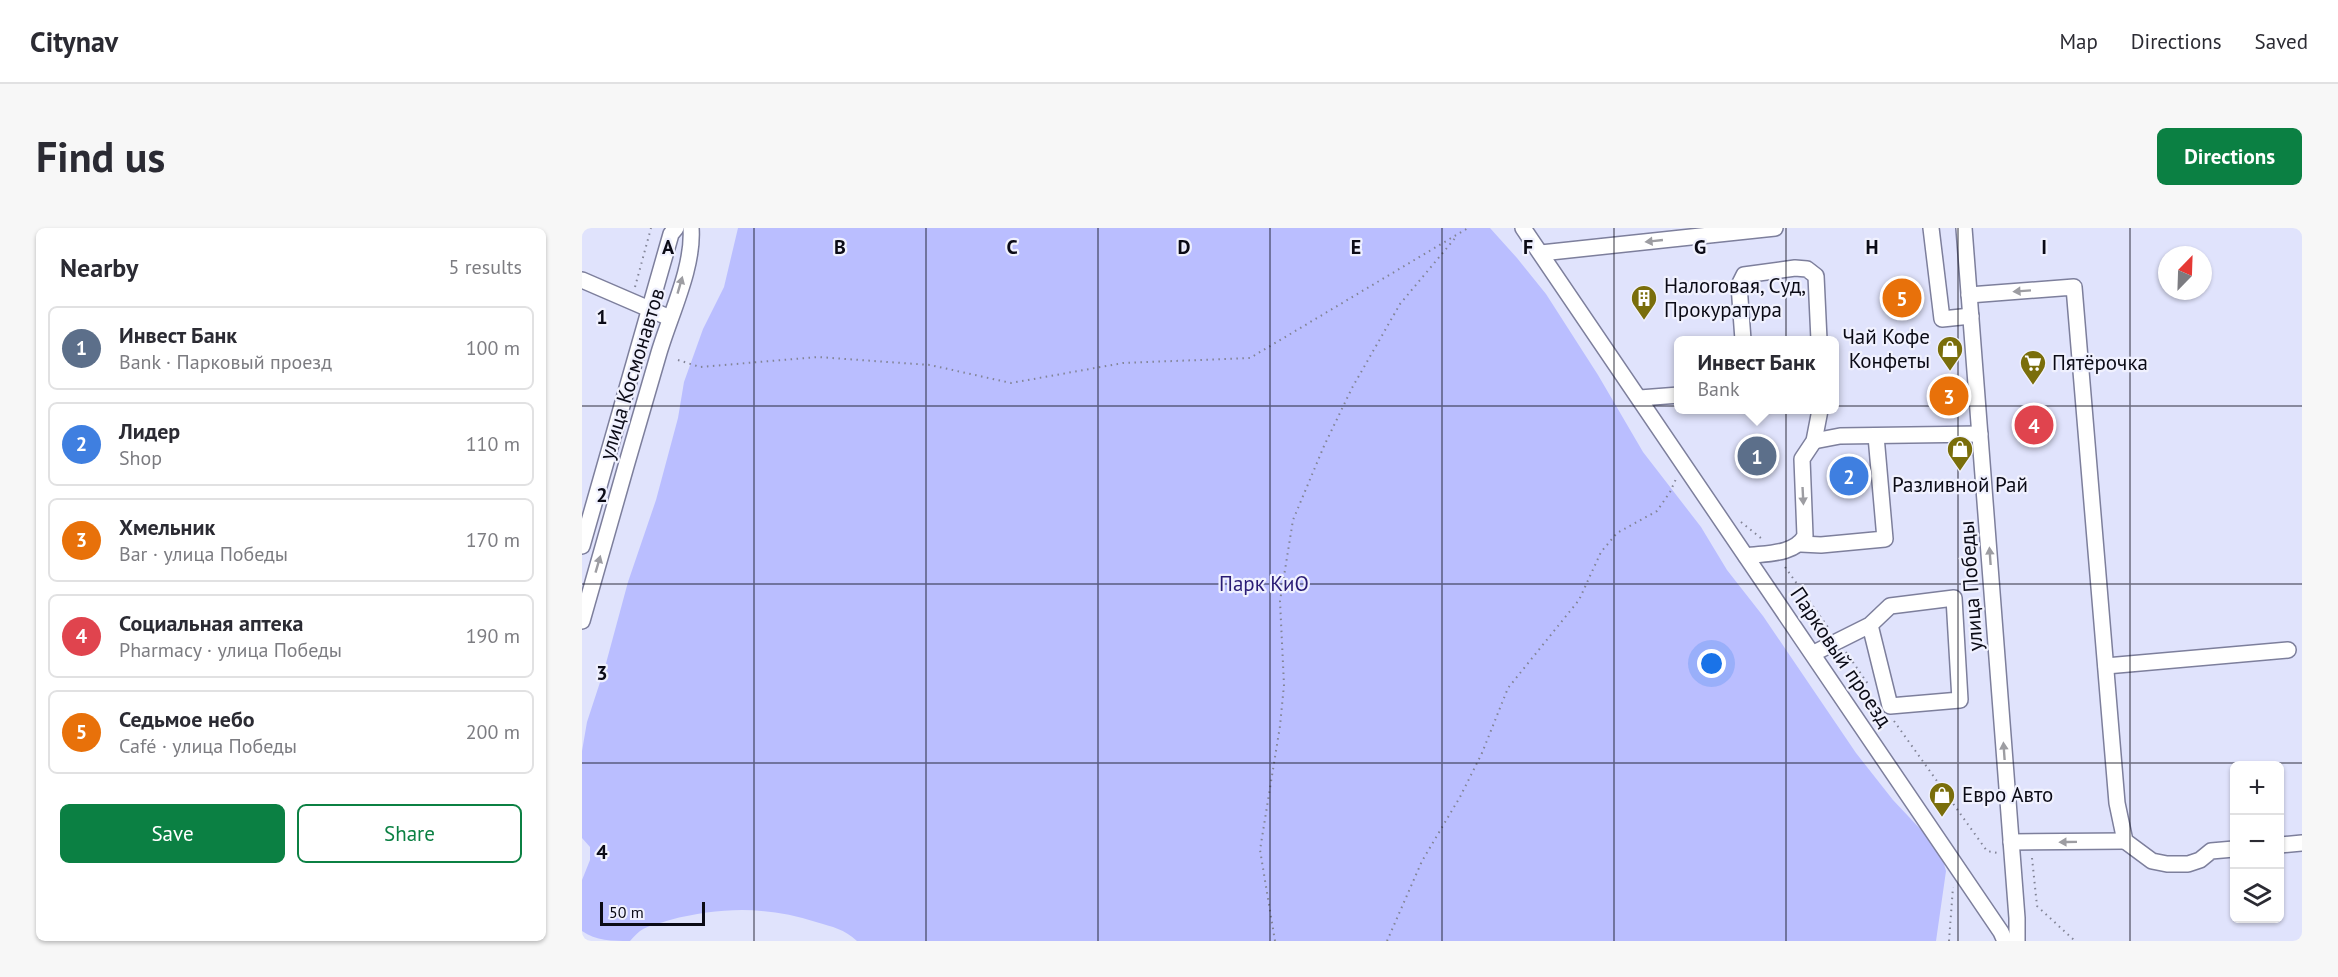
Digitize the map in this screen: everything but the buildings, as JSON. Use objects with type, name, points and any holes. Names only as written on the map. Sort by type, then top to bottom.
[{"type":"street","name":"Парковый проезд","points":[[1523,228],[1814,653],[2005,941]]},
{"type":"street","points":[[1541,253],[1775,228]]},
{"type":"street","points":[[1931,228],[1942,319],[1971,316]]},
{"type":"street","name":"улица Победы","points":[[1964,228],[2017,941]]},
{"type":"street","name":"улица Космонавтов","points":[[583,536],[672,230]]},
{"type":"street","name":"улица Космонавтов","points":[[582,621],[670,318],[691,236]]},
{"type":"street","points":[[1743,336],[1739,285],[1744,275],[1807,268],[1816,276],[1820,336]]},
{"type":"street","points":[[582,280],[670,318]]},
{"type":"street","points":[[1969,295],[2074,287],[2117,804],[2125,841]]},
{"type":"street","points":[[1640,398],[1674,395]]},
{"type":"street","points":[[1746,556],[1792,549],[1801,544],[1805,537],[1802,459],[1814,441],[1820,416]]},
{"type":"street","points":[[1820,416],[1840,436]]},
{"type":"street","points":[[1814,441],[1840,436],[1980,434]]},
{"type":"street","points":[[1801,544],[1821,545],[1885,539],[1876,435]]},
{"type":"street","points":[[1814,653],[1869,625],[1890,606],[1954,598],[1960,700],[1890,706],[1869,625]]},
{"type":"street","points":[[2106,666],[2288,650]]},
{"type":"street","points":[[2011,842],[2125,841],[2152,861],[2167,864],[2188,864],[2200,860],[2211,851],[2230,849]]},
{"type":"street","points":[[2284,845],[2302,843]]},
{"type":"path","points":[[631,301],[651,228]]},
{"type":"path","points":[[678,360],[700,367],[818,357],[930,365],[1011,383],[1123,363],[1250,358],[1468,228]]},
{"type":"path","points":[[1275,941],[1260,850],[1280,726],[1284,685],[1280,601],[1293,520],[1324,446],[1352,388],[1400,304],[1458,234]]},
{"type":"path","points":[[1387,941],[1422,861],[1460,797],[1482,753],[1508,688],[1579,600],[1601,552],[1617,533],[1657,512],[1670,492]]},
{"type":"path","points":[[1735,516],[1774,552],[1872,689]]},
{"type":"path","points":[[1892,717],[1987,851],[1998,853]]},
{"type":"path","points":[[2030,843],[2037,906],[2075,941]]},
{"type":"path","points":[[1949,941],[1955,863]]},
{"type":"green space","name":"Парк КиО","points":[[738,228],[1490,228],[1546,294],[1598,375],[1643,452],[1701,527],[1727,570],[1763,616],[1856,753],[1893,800],[1940,850],[1946,871],[1936,941],[857,941],[838,929],[798,917],[743,910],[707,913],[670,920],[643,929],[630,941],[604,940],[587,934],[582,931],[582,880],[590,860],[590,847],[582,838],[582,751],[587,722],[605,667],[628,582],[656,500],[678,418],[684,382],[703,329],[724,287]]},
{"type":"place","name":"Седьмое небо","points":[[1902,298]]},
{"type":"place","name":"Налоговая, Суд, Прокуратура","points":[[1644,321]]},
{"type":"place","name":"Чай Кофе Конфеты","points":[[1950,372]]},
{"type":"place","name":"Пятёрочка","points":[[2033,386]]},
{"type":"place","name":"Хмельник","points":[[1949,396]]},
{"type":"place","name":"Социальная аптека","points":[[2034,425]]},
{"type":"place","name":"Инвест Банк","points":[[1757,456]]},
{"type":"place","name":"Разливной Рай","points":[[1960,472]]},
{"type":"place","name":"Лидер","points":[[1849,476]]},
{"type":"place","name":"Евро Авто","points":[[1942,818]]}]
